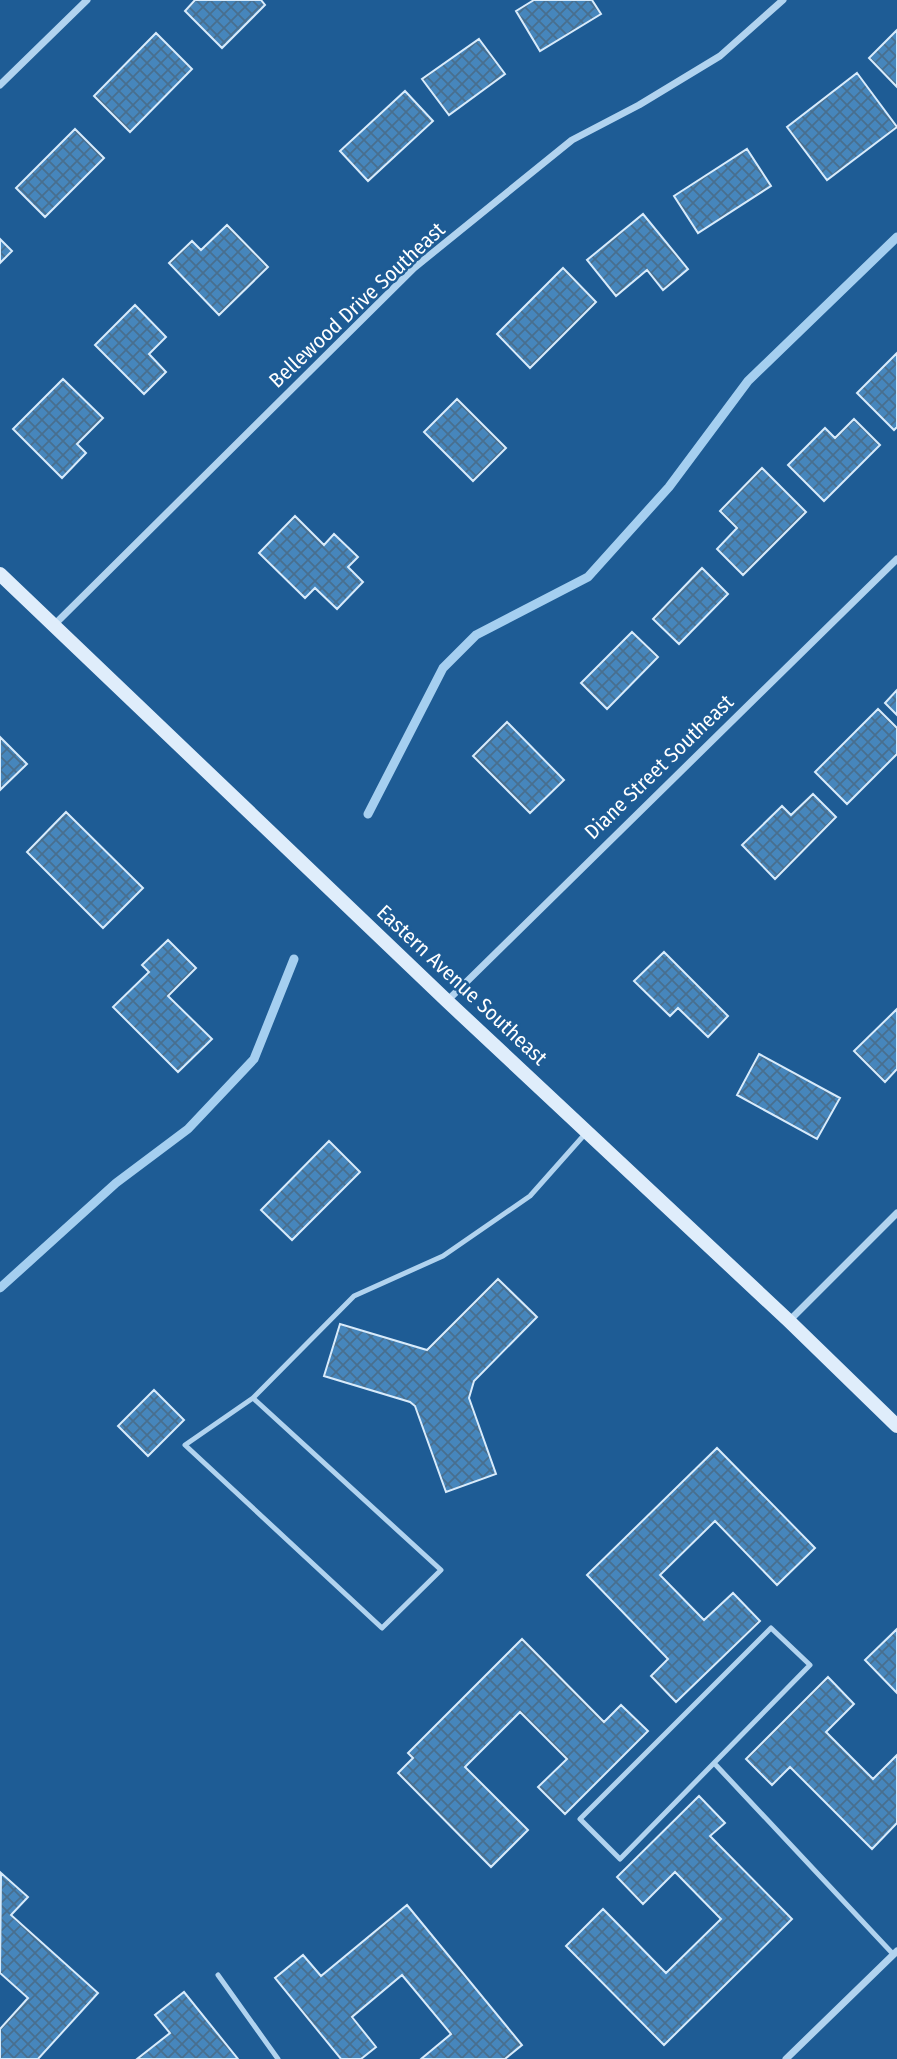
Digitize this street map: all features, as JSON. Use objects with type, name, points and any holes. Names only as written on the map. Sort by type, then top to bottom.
[{"type":"street","points":[[0,85],[87,0]]},
{"type":"street","name":"Bellewood Drive Southeast","points":[[54,625],[414,268],[572,140],[639,105],[720,56],[783,0]]},
{"type":"street","name":"Diane Street Southeast","points":[[447,1001],[897,559]]},
{"type":"street","name":"Eastern Avenue Southeast","points":[[0,574],[897,1426]]},
{"type":"street","points":[[789,1321],[897,1213]]},
{"type":"street","points":[[786,2059],[895,1952]]},
{"type":"lane","points":[[253,1398],[440,1570],[382,1628],[185,1445],[253,1398],[354,1296],[443,1256],[530,1196],[587,1132]]},
{"type":"lane","points":[[771,1628],[810,1665],[715,1763],[620,1859],[580,1819],[771,1628]]},
{"type":"lane","points":[[715,1763],[895,1952]]},
{"type":"lane","points":[[218,1975],[278,2059]]},
{"type":"building","points":[[195,0],[261,0],[265,5],[222,48],[185,11]]},
{"type":"building","points":[[534,0],[592,0],[601,14],[540,51],[516,11]]},
{"type":"building","points":[[897,30],[897,87],[869,58]]},
{"type":"building","points":[[156,33],[192,69],[130,132],[94,96]]},
{"type":"building","points":[[479,39],[505,74],[449,115],[422,79]]},
{"type":"building","points":[[857,73],[897,127],[827,180],[787,127]]},
{"type":"building","points":[[405,91],[433,121],[368,181],[340,151]]},
{"type":"building","points":[[75,129],[104,158],[45,217],[16,188]]},
{"type":"building","points":[[747,149],[771,186],[698,233],[674,196]]},
{"type":"building","points":[[643,214],[688,269],[663,290],[647,270],[616,296],[587,260]]},
{"type":"building","points":[[227,225],[268,267],[219,315],[169,263],[192,241],[201,250]]},
{"type":"building","points":[[0,239],[12,251],[0,263]]},
{"type":"building","points":[[563,268],[596,302],[530,368],[497,334]]},
{"type":"building","points":[[135,305],[166,337],[149,354],[166,372],[144,394],[95,345]]},
{"type":"building","points":[[897,353],[897,427],[894,430],[857,393]]},
{"type":"building","points":[[63,379],[103,418],[77,444],[86,453],[62,478],[13,429]]},
{"type":"building","points":[[457,399],[506,448],[473,481],[424,432]]},
{"type":"building","points":[[854,419],[880,445],[824,501],[788,465],[825,428],[835,438]]},
{"type":"building","points":[[762,468],[806,512],[743,575],[717,549],[737,528],[720,511]]},
{"type":"building","points":[[295,516],[324,545],[334,534],[358,557],[348,567],[363,582],[337,609],[315,588],[305,598],[259,553]]},
{"type":"building","points":[[702,568],[728,594],[679,644],[653,619]]},
{"type":"building","points":[[632,632],[658,657],[607,709],[581,683]]},
{"type":"building","points":[[897,690],[897,715],[885,703]]},
{"type":"building","points":[[878,709],[897,728],[897,754],[847,804],[815,772]]},
{"type":"building","points":[[507,722],[564,780],[530,813],[473,756]]},
{"type":"building","points":[[0,737],[27,764],[0,790]]},
{"type":"building","points":[[813,794],[836,817],[775,879],[742,845],[782,806],[791,815]]},
{"type":"building","points":[[66,812],[143,888],[103,928],[27,852]]},
{"type":"building","points":[[168,940],[196,968],[168,996],[212,1039],[178,1072],[113,1007],[149,972],[142,965]]},
{"type":"building","points":[[664,952],[728,1016],[708,1037],[678,1008],[670,1016],[634,981]]},
{"type":"building","points":[[897,1009],[897,1069],[885,1082],[854,1051]]},
{"type":"building","points":[[759,1054],[840,1098],[817,1139],[737,1095]]},
{"type":"building","points":[[329,1141],[360,1172],[292,1240],[261,1210]]},
{"type":"building","points":[[498,1279],[537,1317],[474,1381],[469,1398],[496,1474],[446,1492],[415,1406],[410,1402],[324,1376],[340,1324],[427,1350]]},
{"type":"building","points":[[154,1390],[184,1420],[148,1456],[118,1426]]},
{"type":"building","points":[[717,1448],[815,1548],[777,1585],[715,1521],[660,1575],[704,1620],[733,1593],[760,1621],[676,1702],[651,1676],[668,1659],[587,1575]]},
{"type":"building","points":[[897,1629],[897,1693],[865,1660]]},
{"type":"building","points":[[522,1639],[604,1722],[621,1705],[648,1731],[565,1814],[538,1787],[567,1759],[520,1712],[465,1767],[528,1830],[491,1867],[398,1773],[413,1758],[408,1753]]},
{"type":"building","points":[[828,1677],[854,1704],[826,1732],[873,1779],[897,1755],[897,1823],[872,1849],[790,1767],[772,1785],[746,1759]]},
{"type":"building","points":[[699,1796],[725,1823],[710,1836],[792,1919],[664,2045],[566,1946],[603,1909],[666,1973],[721,1919],[675,1872],[643,1904],[617,1877]]},
{"type":"building","points":[[1,1873],[28,1897],[11,1915],[98,1993],[38,2059],[0,2059],[0,2029],[28,1998],[0,1973]]},
{"type":"building","points":[[407,1905],[522,2045],[505,2059],[421,2059],[451,2034],[402,1975],[352,2017],[376,2047],[361,2059],[341,2059],[275,1978],[303,1955],[321,1976]]},
{"type":"building","points":[[184,1992],[238,2059],[137,2059],[170,2033],[155,2015]]},
{"type":"waterway","points":[[368,814],[443,668],[476,635],[588,577],[669,487],[748,381],[897,237]]},
{"type":"waterway","points":[[0,1288],[116,1183],[188,1129],[254,1059],[294,959]]}]
